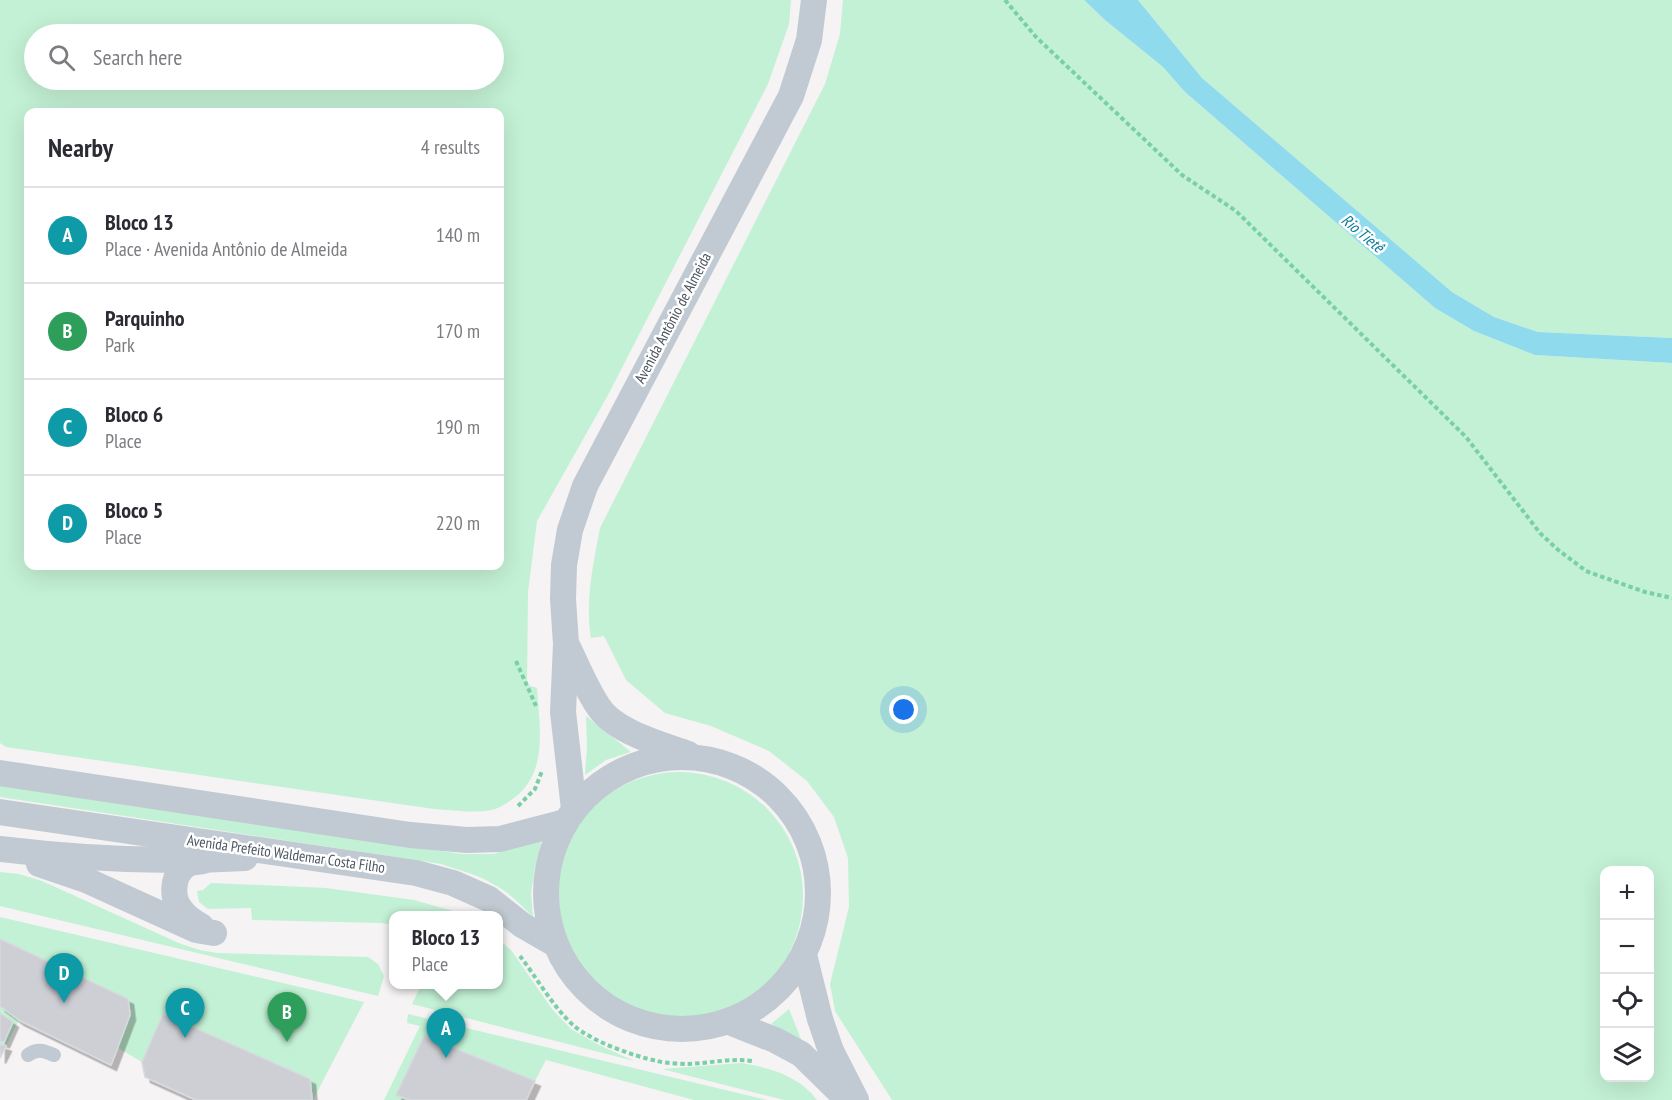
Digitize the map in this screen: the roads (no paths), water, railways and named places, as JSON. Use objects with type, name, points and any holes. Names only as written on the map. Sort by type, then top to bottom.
[{"type":"street","name":"Avenida Antônio de Almeida","points":[[569,816],[563,712],[566,644],[562,599],[564,565],[570,530],[585,486],[791,96],[809,40],[814,0]]},
{"type":"street","name":"Avenida Antônio de Almeida","points":[[566,644],[598,708],[615,723],[642,737],[699,758],[735,768],[767,787],[793,813],[811,846],[819,883],[816,920],[804,956],[785,984],[759,1006],[729,1022],[688,1030],[646,1025],[636,1021],[607,1008],[576,980],[555,944],[546,912],[545,879],[552,848],[569,816],[599,784],[630,767],[663,758],[699,758]]},
{"type":"street","points":[[0,773],[410,835],[467,840],[500,839],[569,816]]},
{"type":"street","name":"Avenida Prefeito Waldemar Costa Filho","points":[[0,812],[416,873],[453,883],[489,899],[522,925],[555,944]]},
{"type":"street","points":[[0,851],[86,880],[196,930],[214,933],[191,920],[180,909],[174,894],[175,882],[179,873],[189,864],[206,860]]},
{"type":"street","points":[[0,851],[106,860],[206,860],[304,855]]},
{"type":"street","points":[[804,956],[820,1019],[831,1051],[856,1100]]},
{"type":"street","points":[[729,1022],[775,1040],[801,1054],[848,1100]]},
{"type":"lane","points":[[28,1054],[35,1050],[42,1050],[54,1055]]},
{"type":"water","name":"Rio Tietê","points":[[1084,0],[1138,0],[1202,78],[1452,292],[1494,317],[1538,332],[1672,338],[1672,363],[1535,355],[1474,331],[1435,308],[1185,92],[1163,67]]},
{"type":"place","name":"Bloco 5","points":[[64,1003]]},
{"type":"place","name":"Bloco 6","points":[[185,1038]]},
{"type":"place","name":"Parquinho","points":[[287,1042]]},
{"type":"place","name":"Bloco 13","points":[[446,1058]]}]
